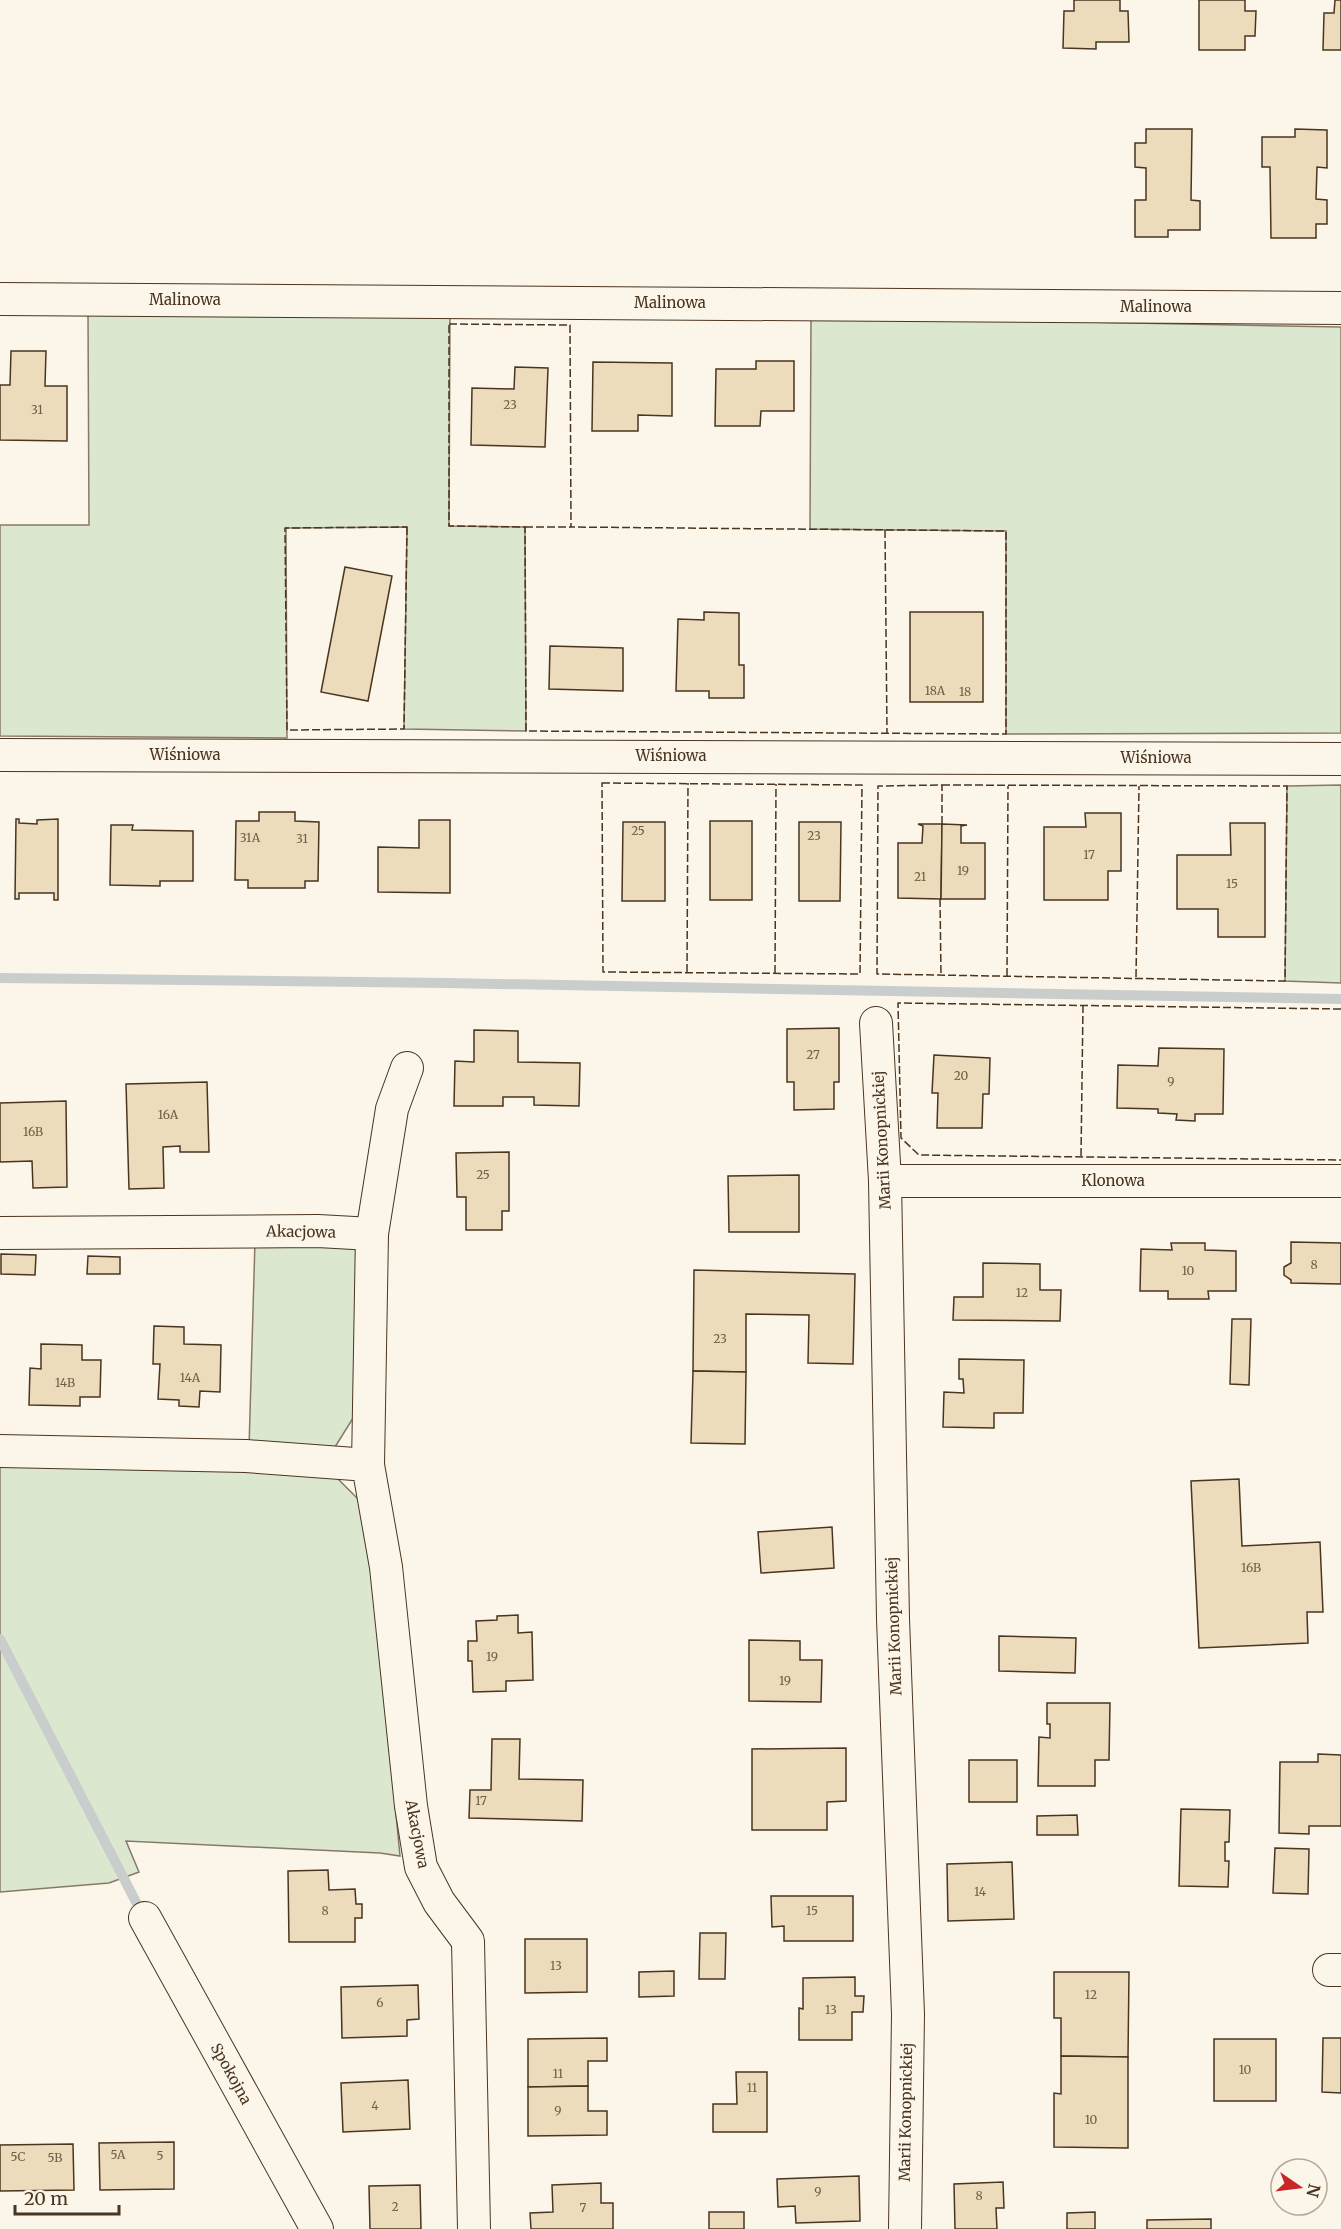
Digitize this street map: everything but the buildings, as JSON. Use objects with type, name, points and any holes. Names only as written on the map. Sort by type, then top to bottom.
[{"type":"street","name":"Malinowa","points":[[0,299],[1341,308]]},
{"type":"street","name":"Wiśniowa","points":[[0,755],[1341,759]]},
{"type":"street","name":"Marii Konopnickiej","points":[[876,1023],[885,1181],[893,1619],[908,2014],[906,2229]]},
{"type":"street","points":[[372,1234],[392,1109],[407,1068]]},
{"type":"street","name":"Klonowa","points":[[885,1181],[1341,1181]]},
{"type":"street","name":"Akacjowa","points":[[0,1233],[318,1231],[372,1234],[368,1465],[386,1567],[411,1806],[421,1867],[439,1902],[468,1941],[474,2229]]},
{"type":"street","points":[[0,1451],[246,1456],[368,1465]]},
{"type":"street","name":"Spokojna","points":[[145,1918],[317,2229]]},
{"type":"green space","points":[[88,314],[450,314],[449,526],[525,527],[526,731],[404,729],[407,527],[286,528],[287,738],[0,736],[0,525],[89,525]]},
{"type":"green space","points":[[811,317],[1341,327],[1341,733],[1006,734],[1006,531],[810,529]]},
{"type":"green space","points":[[1341,785],[1341,983],[1285,981],[1287,786]]},
{"type":"green space","points":[[255,1241],[355,1249],[360,1264],[355,1415],[335,1447],[249,1448]]},
{"type":"green space","points":[[0,1459],[248,1468],[337,1478],[363,1504],[373,1570],[400,1856],[380,1853],[126,1841],[139,1872],[109,1883],[0,1892]]},
{"type":"waterway","points":[[0,978],[447,983],[1341,999]]},
{"type":"waterway","points":[[0,1639],[137,1904]]},
{"type":"fence","points":[[449,324],[570,325],[571,527],[1006,531],[1006,734],[526,731],[525,527],[449,526],[449,324]]},
{"type":"fence","points":[[407,527],[404,729],[287,730],[285,528],[407,527]]},
{"type":"fence","points":[[525,527],[571,527]]},
{"type":"fence","points":[[885,530],[887,733]]},
{"type":"fence","points":[[602,783],[862,785],[860,974],[603,972],[602,783]]},
{"type":"fence","points":[[687,972],[688,783]]},
{"type":"fence","points":[[775,973],[776,784]]},
{"type":"fence","points":[[942,785],[1287,786],[1285,981],[877,974],[878,786],[942,785]]},
{"type":"fence","points":[[942,785],[942,824]]},
{"type":"fence","points":[[1007,976],[1008,786]]},
{"type":"fence","points":[[1136,977],[1139,786]]},
{"type":"fence","points":[[940,899],[941,975]]},
{"type":"fence","points":[[1341,1009],[898,1003],[901,1138],[919,1155],[1341,1160]]},
{"type":"fence","points":[[1081,1156],[1083,1006]]}]
